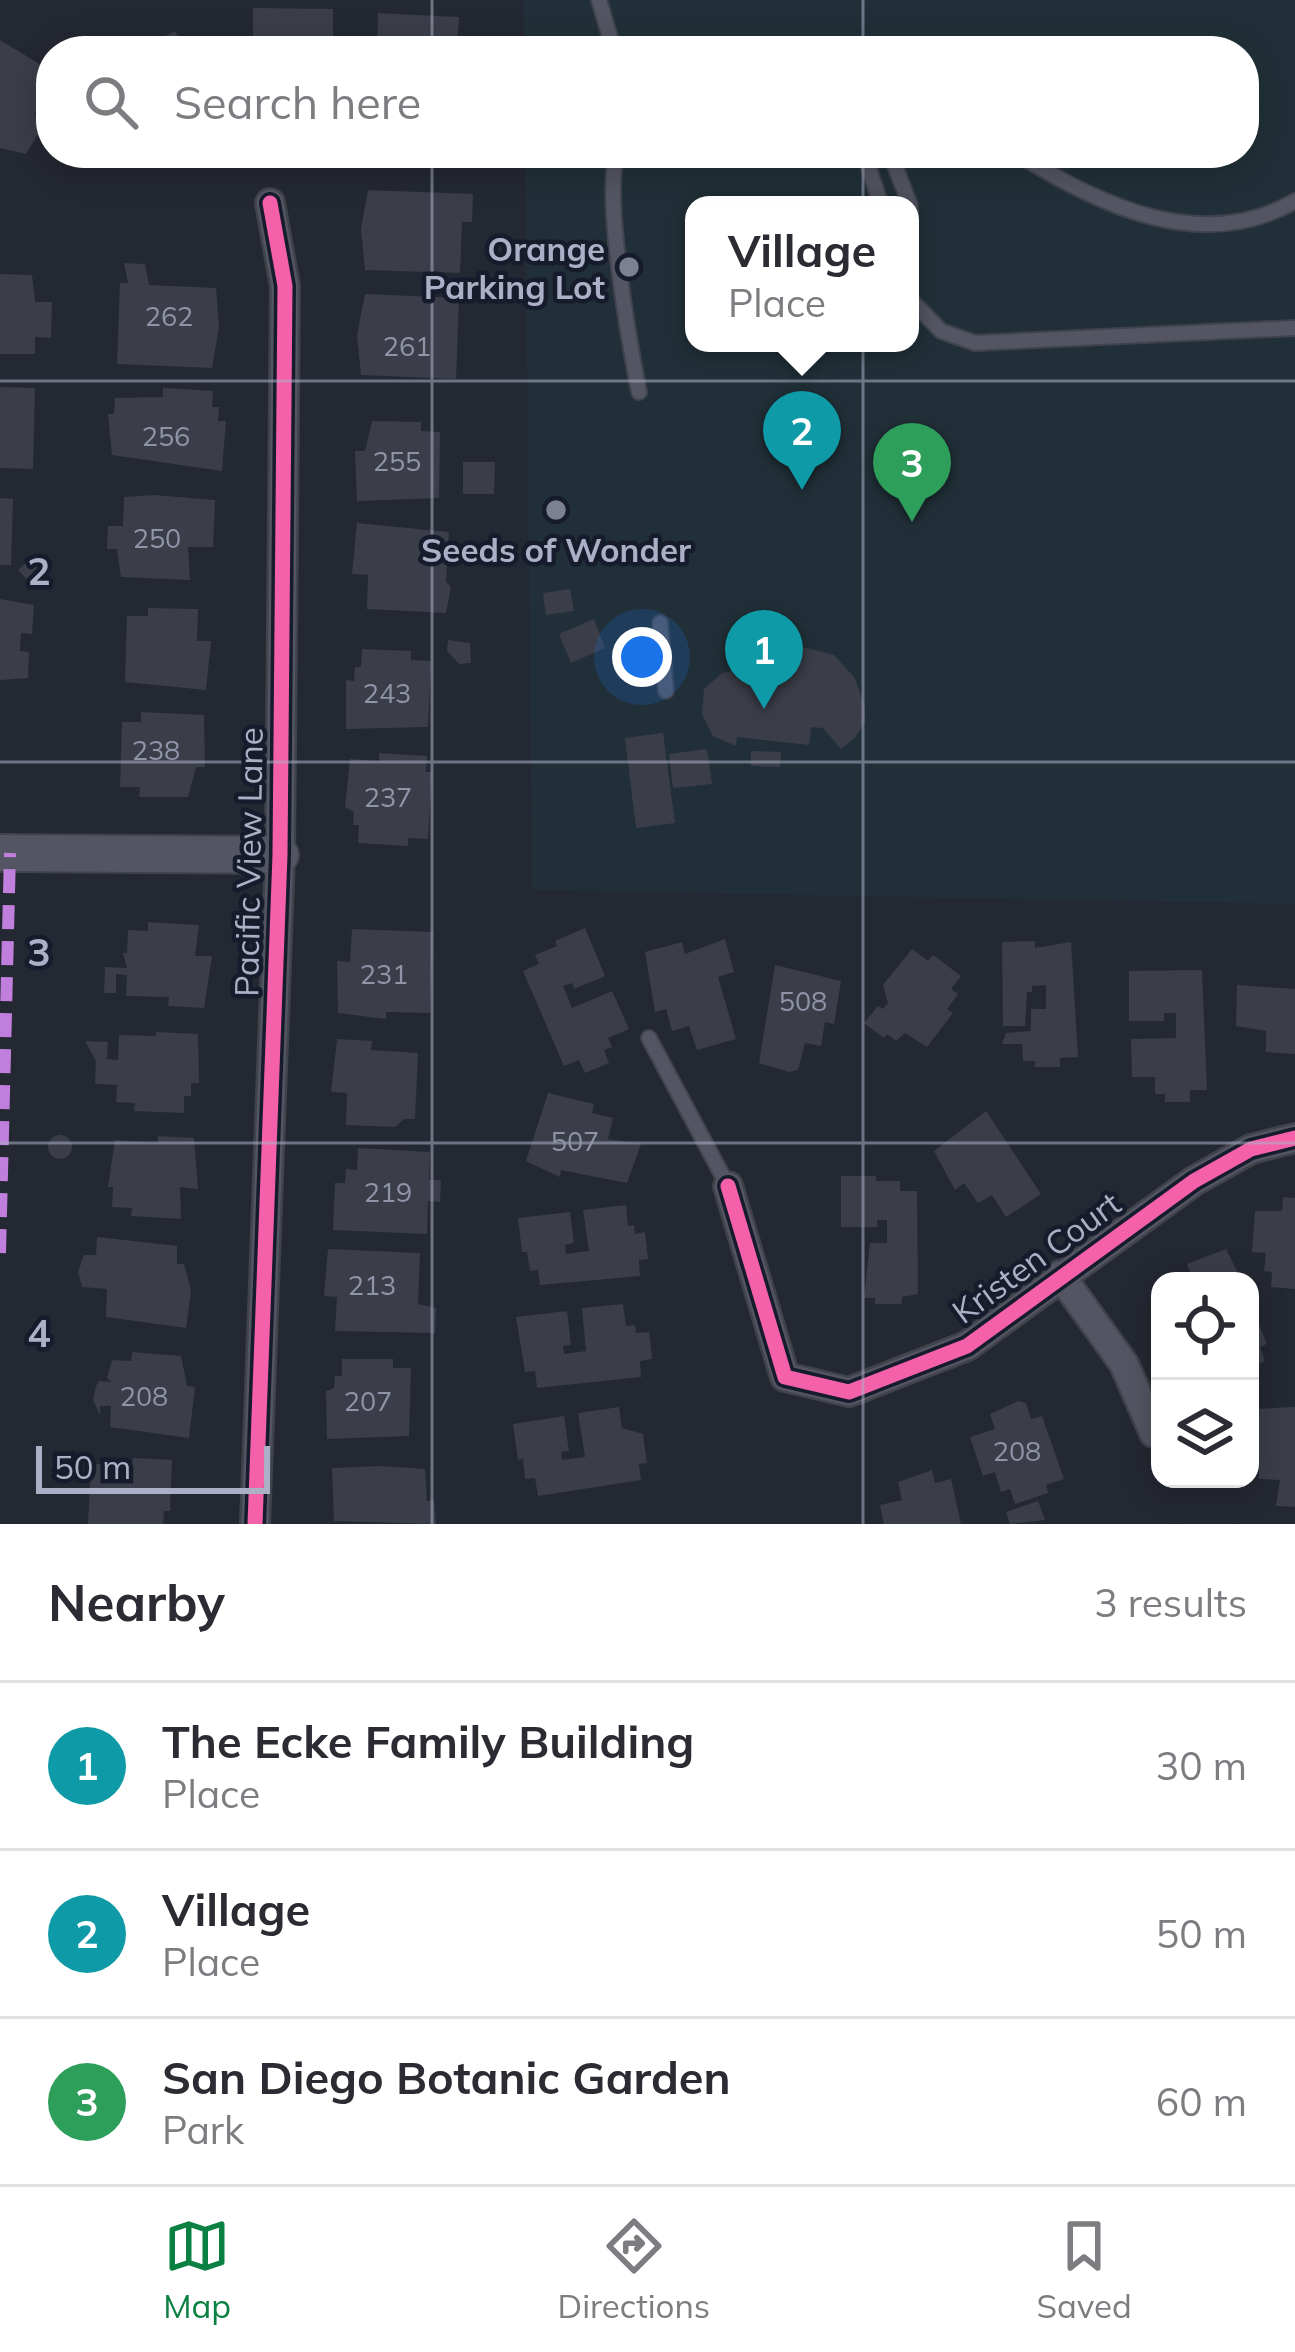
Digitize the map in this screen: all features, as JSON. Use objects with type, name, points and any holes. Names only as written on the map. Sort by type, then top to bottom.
[{"type":"street","name":"Pacific View Lane","points":[[255,1524],[280,855],[284,286],[270,203]]},
{"type":"street","points":[[0,854],[280,855]]},
{"type":"street","name":"Kristen Court","points":[[728,1186],[785,1377],[849,1392],[967,1346],[1194,1181],[1251,1149],[1295,1138]]},
{"type":"street","points":[[1060,1274],[1124,1364],[1151,1426]]},
{"type":"lane","points":[[599,0],[610,36]]},
{"type":"lane","points":[[615,168],[617,228],[639,392]]},
{"type":"lane","points":[[1044,168],[1111,203],[1165,221],[1214,226],[1255,219],[1295,201]]},
{"type":"lane","points":[[919,309],[940,331],[975,343],[1295,328]]},
{"type":"lane","points":[[660,623],[666,692]]},
{"type":"lane","points":[[649,1039],[728,1186]]},
{"type":"shaded area","points":[[523,0],[1295,0],[1295,904],[532,890],[525,168],[1259,168],[1259,36],[524,36]]},
{"type":"building","points":[[253,8],[333,9],[333,36],[253,36]]},
{"type":"building","points":[[378,13],[459,17],[458,36],[377,36]]},
{"type":"building","points":[[0,40],[36,62],[36,138],[26,154],[0,148]]},
{"type":"building","points":[[368,190],[473,194],[472,222],[462,222],[460,273],[365,270],[361,229]]},
{"type":"building","points":[[124,263],[145,264],[149,285],[216,288],[219,327],[212,368],[117,364],[120,283],[128,283]]},
{"type":"building","points":[[0,274],[32,275],[35,302],[52,302],[51,338],[35,337],[35,354],[0,354]]},
{"type":"building","points":[[365,294],[459,298],[456,379],[361,375],[357,335]]},
{"type":"building","points":[[0,387],[35,388],[33,469],[0,468]]},
{"type":"building","points":[[163,388],[213,391],[212,407],[219,407],[218,421],[226,421],[222,471],[112,455],[108,414],[114,414],[115,398],[163,397]]},
{"type":"building","points":[[372,421],[421,422],[421,431],[440,432],[439,498],[357,501],[355,451],[365,451]]},
{"type":"building","points":[[463,462],[495,462],[494,494],[463,494]]},
{"type":"building","points":[[124,497],[215,500],[213,547],[188,547],[190,580],[121,577],[117,549],[107,549],[108,526],[123,526]]},
{"type":"building","points":[[0,498],[13,499],[11,565],[0,565]]},
{"type":"building","points":[[357,523],[449,532],[446,582],[451,587],[446,613],[367,609],[368,575],[352,574]]},
{"type":"building","points":[[32,557],[46,572],[32,585],[18,570]]},
{"type":"building","points":[[570,589],[574,611],[546,615],[543,593]]},
{"type":"building","points":[[0,599],[34,605],[32,634],[21,633],[20,651],[29,652],[28,678],[0,680]]},
{"type":"building","points":[[148,608],[198,609],[197,641],[211,641],[206,690],[125,682],[127,616],[148,616]]},
{"type":"building","points":[[594,619],[605,648],[571,663],[559,634]]},
{"type":"building","points":[[448,640],[470,643],[471,663],[459,664],[447,651]]},
{"type":"building","points":[[790,644],[834,655],[854,677],[865,706],[865,722],[855,738],[841,749],[823,728],[811,727],[809,745],[737,737],[736,746],[713,736],[702,714],[704,689],[722,673],[745,668],[782,672]]},
{"type":"building","points":[[362,649],[411,651],[411,660],[431,661],[428,727],[346,729],[346,680],[354,681]]},
{"type":"building","points":[[141,712],[204,715],[205,767],[196,767],[188,797],[139,797],[140,787],[120,787],[122,722],[141,722]]},
{"type":"building","points":[[663,733],[675,823],[636,828],[625,738]]},
{"type":"building","points":[[707,749],[712,784],[673,788],[669,754]]},
{"type":"building","points":[[751,751],[781,752],[780,767],[751,766]]},
{"type":"building","points":[[379,753],[427,756],[426,772],[432,772],[428,839],[408,838],[408,846],[358,843],[359,825],[353,825],[354,812],[345,807],[350,759],[379,761]]},
{"type":"building","points":[[148,922],[199,925],[195,956],[212,956],[204,1008],[168,1006],[169,997],[126,996],[127,975],[116,974],[116,993],[104,993],[105,967],[127,968],[123,953],[127,953],[128,930],[148,931]]},
{"type":"building","points":[[585,928],[605,976],[574,989],[572,983],[563,986],[572,1008],[612,991],[629,1029],[608,1038],[612,1047],[604,1050],[609,1063],[585,1073],[579,1060],[564,1066],[523,971],[539,964],[535,955],[557,946],[555,941]]},
{"type":"building","points":[[352,929],[433,932],[430,1013],[386,1012],[386,1019],[338,1013],[337,961],[350,962]]},
{"type":"building","points":[[725,939],[734,972],[718,977],[736,1039],[697,1050],[689,1026],[672,1031],[666,1009],[655,1012],[645,952],[682,942],[685,954]]},
{"type":"building","points":[[1035,941],[1035,948],[1071,942],[1078,1057],[1060,1058],[1060,1067],[1035,1067],[1035,1061],[1023,1061],[1022,1044],[1002,1044],[1006,1033],[1031,1031],[1031,1009],[1046,1009],[1046,985],[1032,986],[1032,992],[1027,992],[1025,1026],[1003,1026],[1002,942]]},
{"type":"building","points":[[912,949],[928,961],[933,955],[961,976],[951,989],[958,994],[947,1009],[953,1013],[927,1047],[905,1033],[896,1041],[887,1034],[884,1038],[864,1023],[878,1006],[883,1009],[888,1003],[883,985]]},
{"type":"building","points":[[775,965],[841,981],[834,1024],[825,1022],[821,1046],[805,1043],[798,1070],[789,1072],[759,1063]]},
{"type":"building","points":[[1202,970],[1207,1090],[1190,1090],[1190,1102],[1165,1102],[1165,1094],[1155,1094],[1155,1077],[1132,1077],[1131,1039],[1176,1038],[1176,1013],[1164,1013],[1164,1021],[1129,1021],[1129,971]]},
{"type":"building","points":[[1237,985],[1295,989],[1295,1054],[1266,1052],[1266,1031],[1236,1026]]},
{"type":"building","points":[[156,1032],[198,1034],[199,1083],[191,1083],[191,1096],[184,1096],[184,1113],[134,1111],[135,1103],[116,1102],[117,1085],[95,1084],[96,1061],[85,1041],[108,1042],[107,1059],[118,1060],[119,1035],[156,1036]]},
{"type":"building","points":[[337,1039],[372,1041],[371,1050],[418,1053],[415,1119],[404,1119],[395,1127],[346,1125],[347,1093],[331,1092]]},
{"type":"building","points":[[548,1093],[594,1104],[592,1113],[613,1118],[608,1139],[641,1144],[627,1183],[561,1170],[560,1177],[526,1161]]},
{"type":"building","points":[[986,1111],[1041,1194],[1006,1217],[992,1195],[978,1203],[964,1183],[955,1190],[934,1151]]},
{"type":"building","points":[[60,1135],[72,1147],[60,1159],[48,1147]]},
{"type":"building","points":[[158,1136],[194,1138],[198,1189],[180,1187],[181,1219],[131,1216],[132,1208],[112,1207],[113,1187],[108,1187],[115,1140],[158,1143]]},
{"type":"building","points":[[358,1148],[430,1152],[429,1180],[441,1180],[440,1202],[428,1201],[427,1234],[333,1230],[335,1183],[345,1183],[346,1169],[357,1170]]},
{"type":"building","points":[[841,1176],[876,1176],[876,1181],[900,1181],[900,1191],[917,1191],[918,1294],[902,1297],[902,1304],[875,1304],[875,1298],[864,1298],[870,1243],[887,1243],[887,1220],[877,1220],[877,1227],[841,1227]]},
{"type":"building","points":[[1283,1197],[1295,1198],[1295,1289],[1271,1287],[1272,1272],[1264,1271],[1266,1253],[1252,1252],[1255,1211],[1282,1211]]},
{"type":"building","points":[[626,1205],[628,1226],[634,1225],[635,1234],[645,1232],[648,1259],[639,1260],[640,1276],[540,1285],[538,1270],[530,1271],[527,1252],[522,1252],[518,1218],[570,1212],[574,1243],[565,1245],[566,1254],[589,1251],[583,1210]]},
{"type":"building","points":[[97,1237],[177,1246],[177,1264],[184,1264],[191,1290],[186,1328],[106,1317],[107,1289],[82,1287],[78,1272],[84,1255],[96,1255]]},
{"type":"building","points":[[328,1249],[420,1253],[418,1304],[436,1308],[435,1333],[335,1331],[337,1297],[324,1296]]},
{"type":"building","points":[[1226,1249],[1238,1272],[1190,1272],[1187,1264]]},
{"type":"building","points":[[623,1304],[626,1326],[635,1325],[636,1333],[649,1332],[652,1359],[640,1361],[641,1377],[537,1388],[535,1371],[525,1372],[516,1317],[567,1311],[571,1345],[563,1346],[564,1354],[586,1351],[582,1308]]},
{"type":"building","points":[[1259,1324],[1267,1344],[1260,1347],[1265,1361],[1259,1363]]},
{"type":"building","points":[[132,1352],[181,1356],[187,1386],[195,1387],[189,1438],[110,1427],[111,1406],[100,1406],[100,1415],[93,1400],[96,1386],[99,1381],[112,1382],[107,1378],[112,1360],[131,1361]]},
{"type":"building","points":[[342,1359],[393,1359],[393,1368],[411,1368],[409,1436],[327,1439],[326,1391],[334,1388],[335,1376],[342,1376]]},
{"type":"building","points":[[1018,1401],[1026,1403],[1031,1419],[1042,1416],[1064,1479],[1046,1485],[1048,1493],[1015,1504],[1010,1489],[1001,1492],[995,1472],[983,1476],[970,1437],[995,1429],[990,1414]]},
{"type":"building","points":[[619,1407],[622,1428],[643,1434],[647,1463],[639,1464],[641,1480],[538,1496],[535,1478],[525,1479],[523,1459],[518,1460],[513,1424],[564,1416],[569,1451],[561,1452],[562,1460],[585,1457],[578,1413]]},
{"type":"building","points":[[1295,1407],[1295,1507],[1276,1506],[1280,1480],[1259,1479],[1259,1409]]},
{"type":"building","points":[[133,1458],[172,1460],[170,1511],[164,1511],[163,1524],[88,1524],[91,1464],[132,1465]]},
{"type":"building","points":[[332,1468],[425,1469],[427,1501],[434,1500],[436,1524],[334,1521]]},
{"type":"building","points":[[932,1470],[935,1483],[951,1479],[961,1524],[884,1524],[880,1505],[902,1500],[898,1482]]},
{"type":"building","points":[[1038,1501],[1045,1520],[1010,1524],[1006,1512]]},
{"type":"marked path","points":[[0,1253],[10,853]]},
{"type":"cycle path","points":[[255,1524],[280,855],[285,286],[270,203]]},
{"type":"cycle path","points":[[728,1186],[785,1377],[849,1392],[967,1346],[1194,1181],[1251,1149],[1295,1138]]},
{"type":"place","name":"Orange Parking Lot","points":[[629,267]]},
{"type":"place","name":"Village","points":[[802,490]]},
{"type":"place","name":"Seeds of Wonder","points":[[556,510]]},
{"type":"place","name":"San Diego Botanic Garden","points":[[912,522]]},
{"type":"place","name":"The Ecke Family Building","points":[[764,709]]}]
